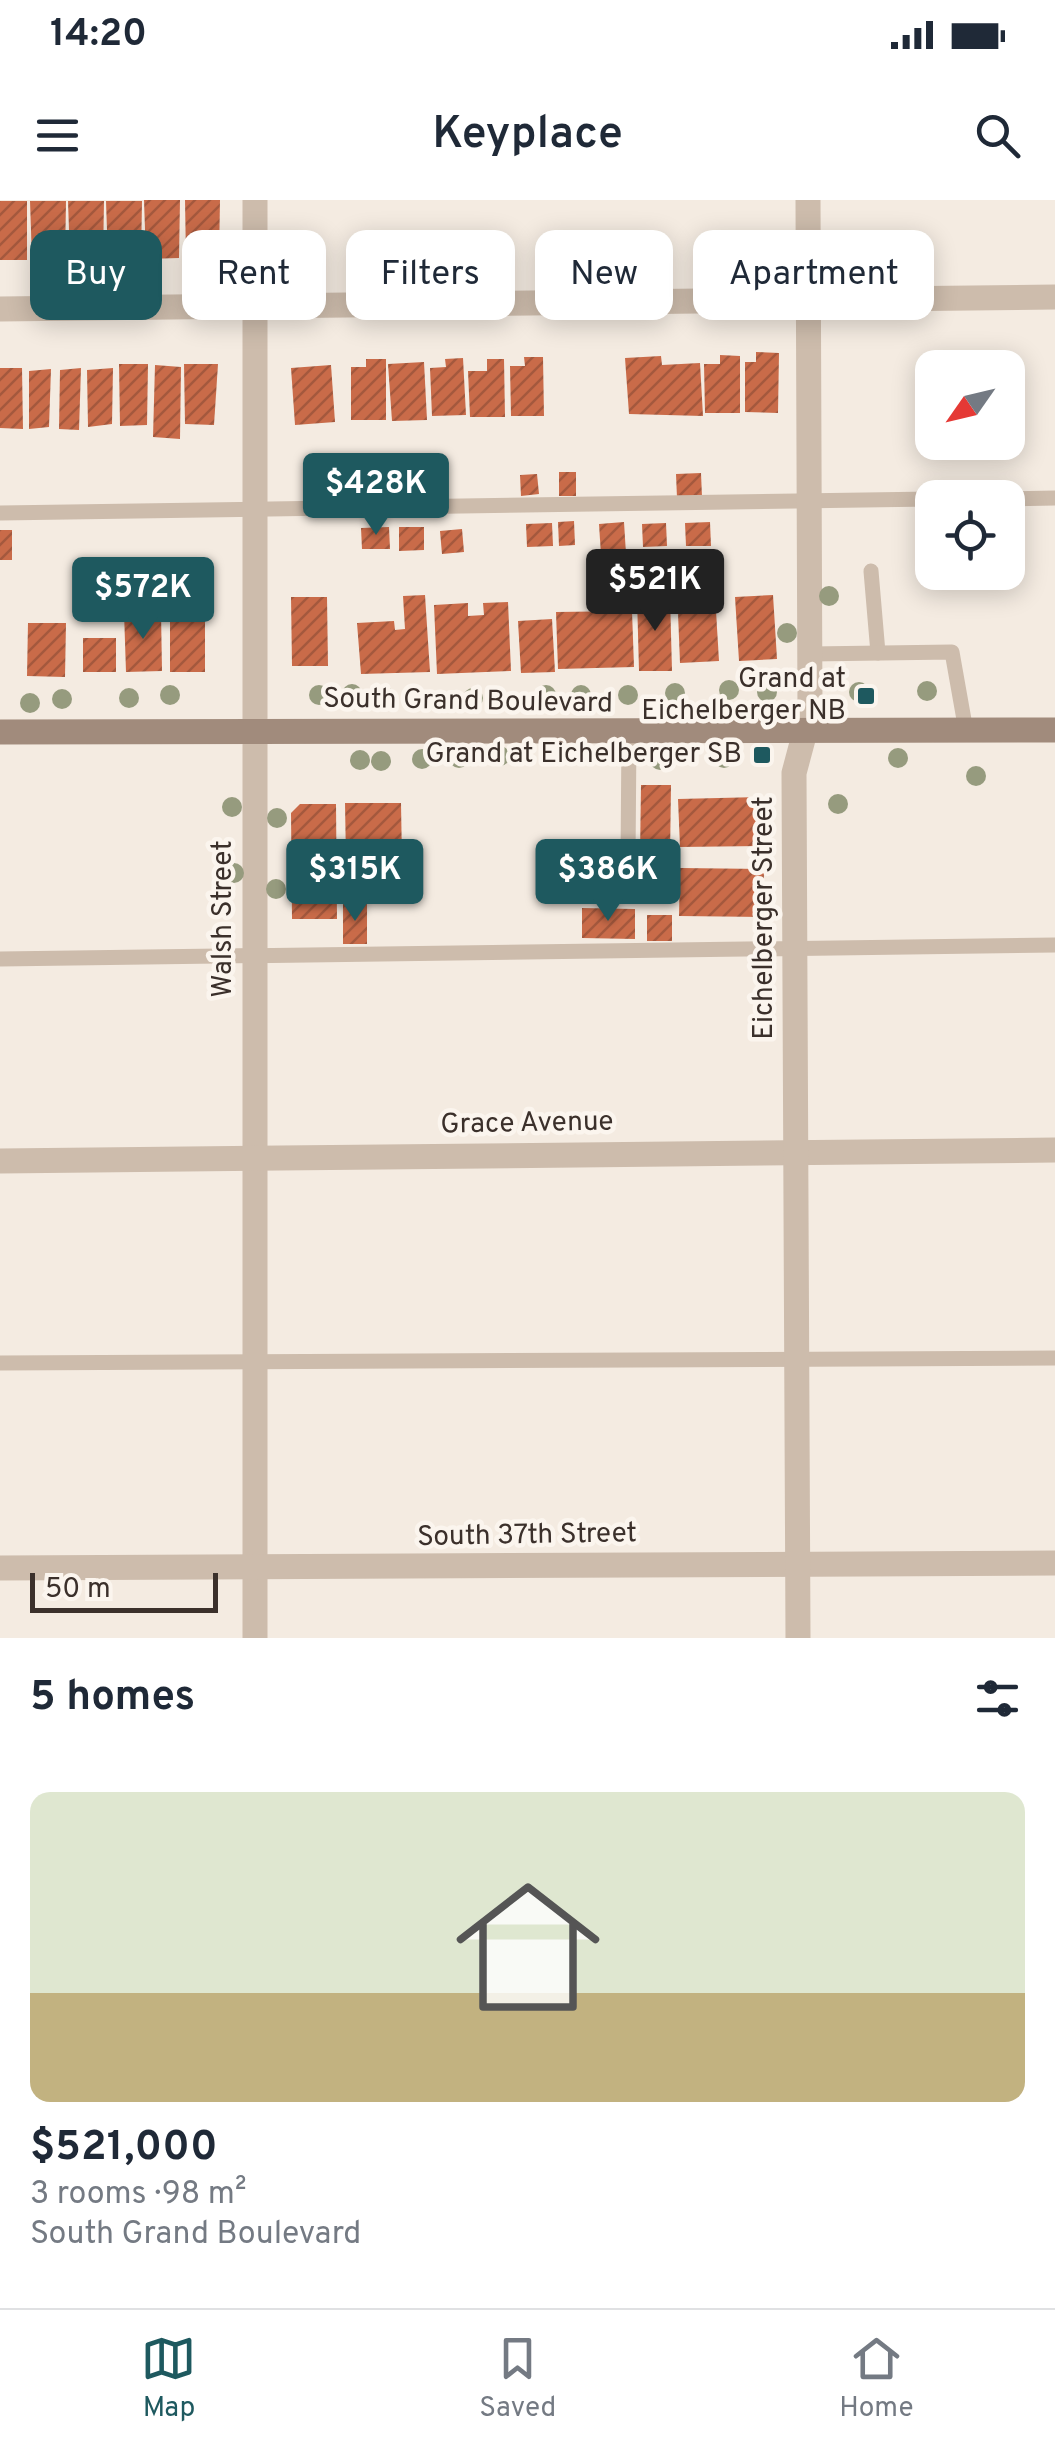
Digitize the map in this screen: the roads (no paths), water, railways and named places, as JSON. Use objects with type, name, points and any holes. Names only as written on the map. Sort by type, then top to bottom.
[{"type":"main road","name":"South Grand Boulevard","points":[[0,732],[1055,730]]},
{"type":"street","name":"Walsh Street","points":[[255,200],[256,230]]},
{"type":"street","name":"Eichelberger Street","points":[[807,230],[808,200]]},
{"type":"street","points":[[934,297],[1055,297]]},
{"type":"street","points":[[326,306],[693,300]]},
{"type":"street","points":[[0,309],[182,308]]},
{"type":"street","name":"Walsh Street","points":[[256,1638],[253,730],[257,320]]},
{"type":"street","name":"Eichelberger Street","points":[[798,1638],[794,772],[807,732],[811,654],[806,320]]},
{"type":"street","name":"Grace Avenue","points":[[0,1161],[1055,1150]]},
{"type":"street","name":"South 37th Street","points":[[0,1568],[1055,1563]]},
{"type":"lane","points":[[1025,499],[1055,498]]},
{"type":"lane","points":[[0,514],[915,499]]},
{"type":"lane","points":[[871,570],[878,653]]},
{"type":"lane","points":[[811,654],[952,652],[966,731]]},
{"type":"lane","points":[[628,861],[629,733]]},
{"type":"lane","points":[[0,960],[1055,945]]},
{"type":"lane","points":[[0,1364],[1055,1358]]},
{"type":"place","name":"Grand at Eichelberger NB","points":[[866,696]]},
{"type":"place","name":"Grand at Eichelberger SB","points":[[762,755]]}]
